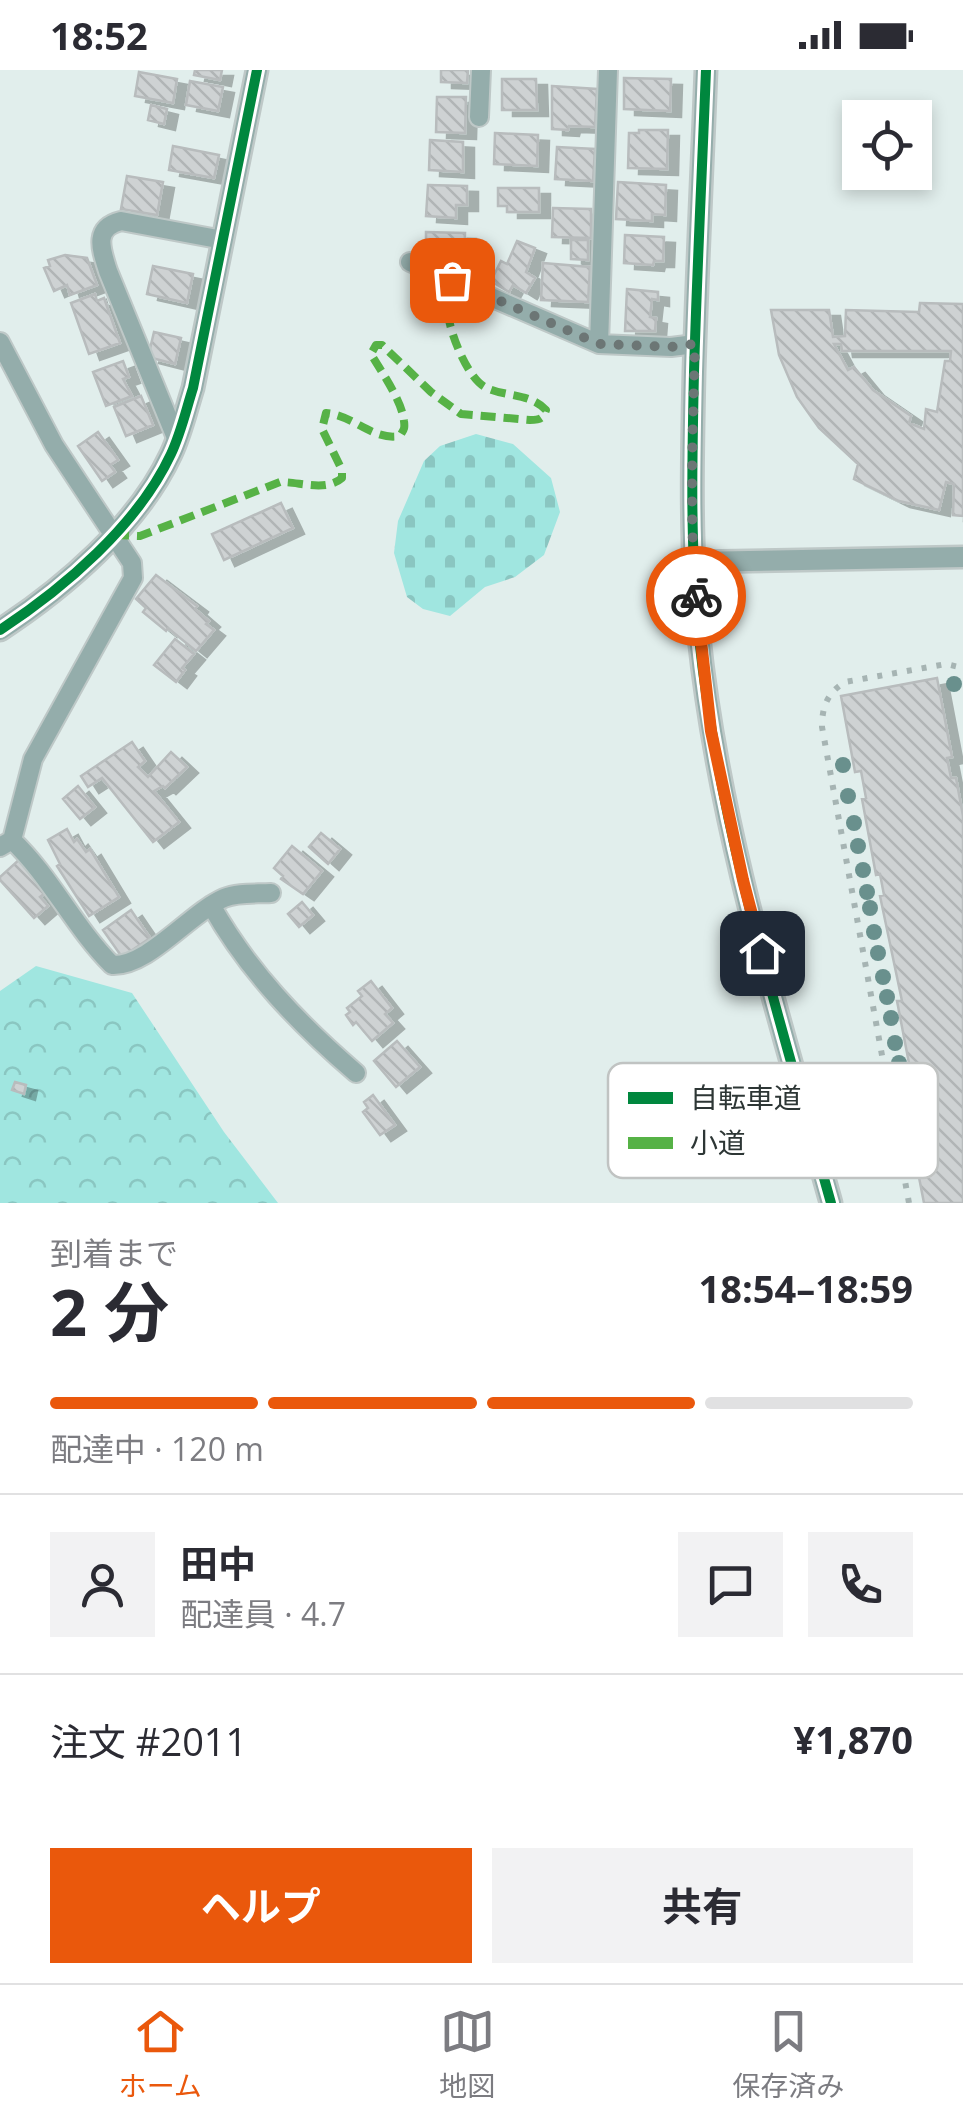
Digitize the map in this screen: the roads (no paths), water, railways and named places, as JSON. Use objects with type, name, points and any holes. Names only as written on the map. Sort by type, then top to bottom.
[{"type":"street","points":[[0,630],[60,586],[114,534],[169,458],[193,388],[257,70]]},
{"type":"street","points":[[479,118],[481,70]]},
{"type":"street","points":[[599,344],[608,70]]},
{"type":"street","points":[[706,70],[695,344],[693,562],[711,731],[739,862],[793,1063]]},
{"type":"street","points":[[177,440],[108,271],[101,248],[102,233],[109,224],[121,221],[223,240]]},
{"type":"street","points":[[410,262],[599,344],[695,344]]},
{"type":"street","points":[[0,342],[54,446],[132,563],[132,578],[33,759],[6,843],[26,854],[90,943],[112,965],[124,966],[229,896],[271,893]]},
{"type":"street","points":[[693,562],[963,557]]},
{"type":"street","points":[[211,905],[264,983],[356,1073]]},
{"type":"street","points":[[824,1178],[831,1203]]},
{"type":"railway","points":[[883,1063],[822,720],[830,696],[845,682],[946,664],[963,668]]},
{"type":"railway","points":[[904,1178],[909,1203]]}]
